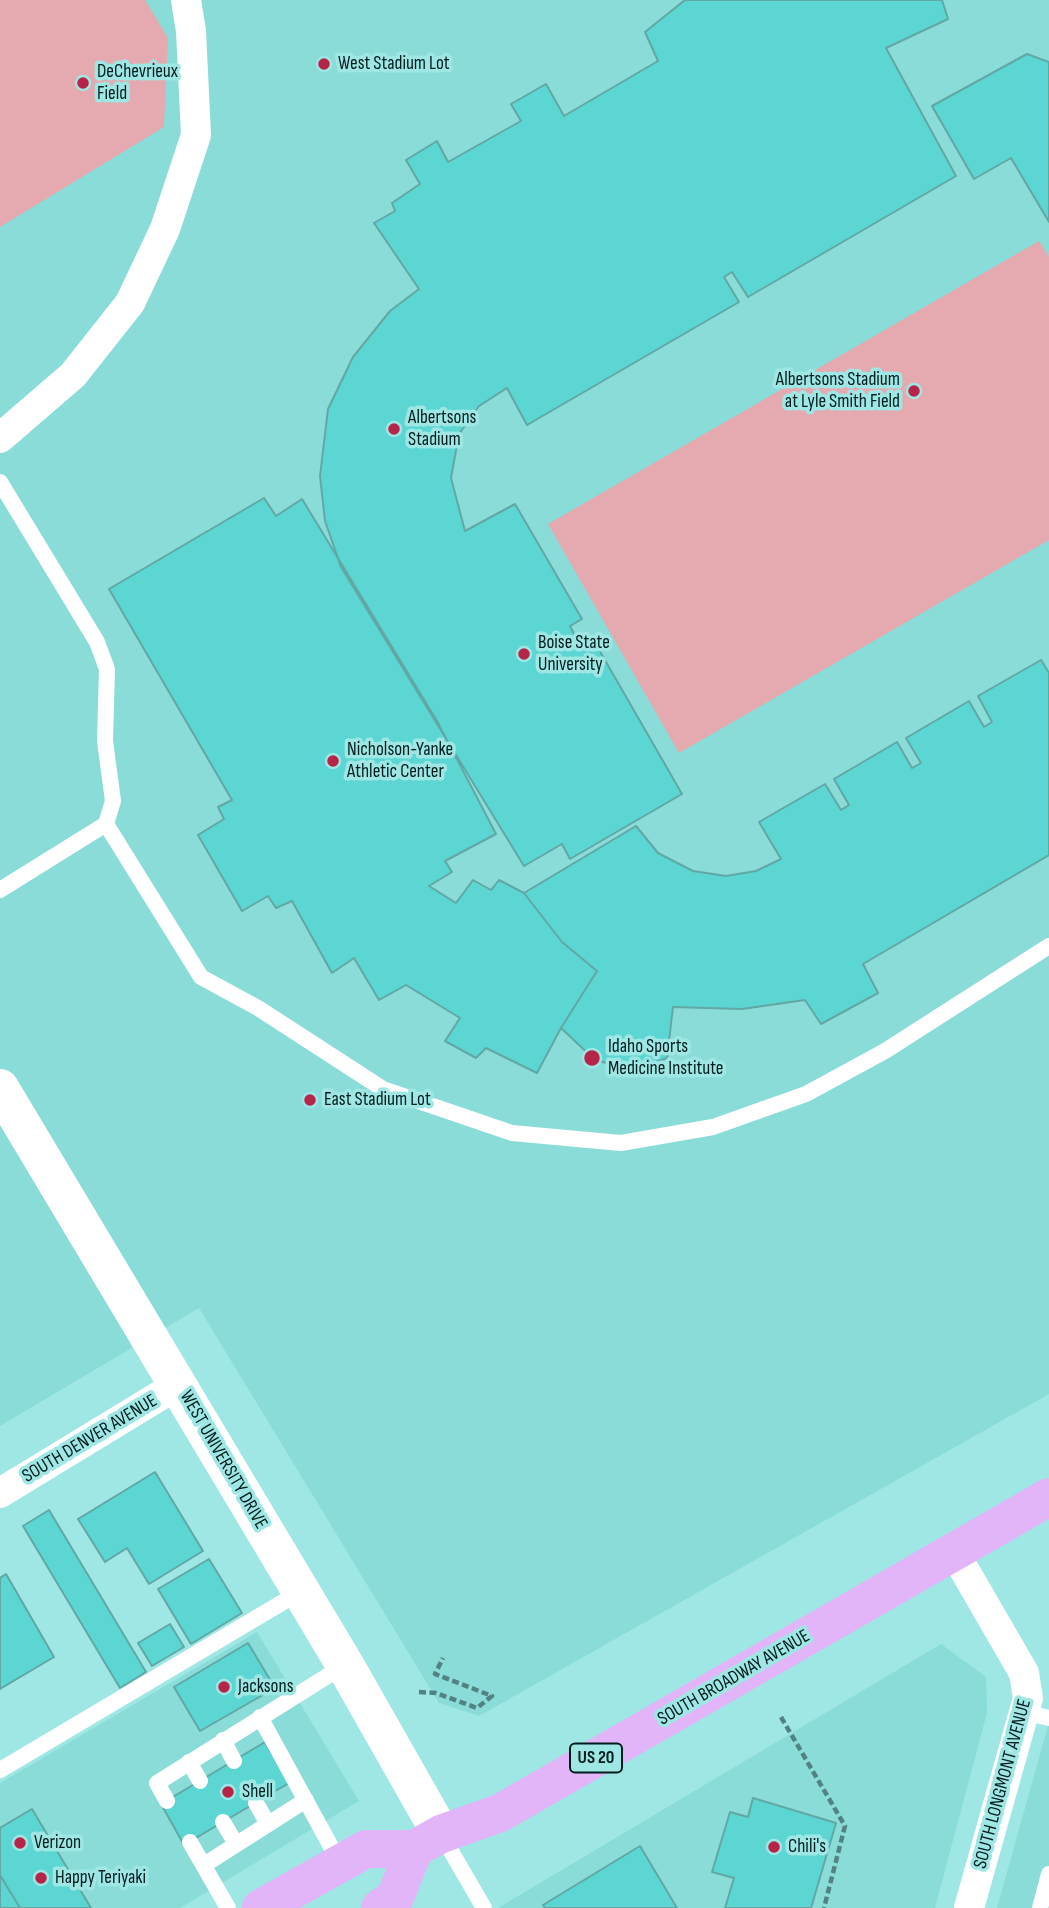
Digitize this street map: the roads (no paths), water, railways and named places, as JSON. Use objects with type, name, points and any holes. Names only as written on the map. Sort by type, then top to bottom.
[{"type":"main road","name":"SOUTH BROADWAY AVENUE","points":[[261,1908],[366,1849],[428,1842],[500,1813],[1049,1497]]},
{"type":"main road","points":[[380,1908],[395,1898],[428,1842]]},
{"type":"street","points":[[0,438],[73,375],[130,303],[165,229],[196,135],[191,31],[186,0]]},
{"type":"street","name":"WEST UNIVERSITY DRIVE","points":[[0,1088],[345,1665],[428,1842]]},
{"type":"street","name":"SOUTH DENVER AVENUE","points":[[0,1493],[179,1384]]},
{"type":"street","name":"SOUTH LONGMONT AVENUE","points":[[954,1552],[1024,1673],[1028,1698],[1037,1715],[970,1908]]},
{"type":"lane","points":[[0,482],[97,642],[107,669],[105,741],[113,801],[106,824],[0,890]]},
{"type":"lane","points":[[106,824],[201,977],[258,1008],[383,1089],[512,1133],[621,1143],[712,1127],[806,1094],[885,1051],[1049,946]]},
{"type":"lane","points":[[0,1770],[300,1592]]},
{"type":"lane","points":[[167,1801],[157,1783],[345,1665]]},
{"type":"lane","points":[[260,1717],[340,1863]]},
{"type":"lane","points":[[223,1740],[234,1761]]},
{"type":"lane","points":[[189,1762],[200,1782]]},
{"type":"lane","points":[[204,1865],[306,1800]]},
{"type":"lane","points":[[256,1802],[268,1824]]},
{"type":"lane","points":[[223,1822],[236,1844]]},
{"type":"lane","points":[[190,1842],[228,1908]]},
{"type":"lane","points":[[428,1842],[484,1908]]},
{"type":"lane","points":[[1040,1908],[1049,1874]]},
{"type":"place","name":"West Stadium Lot","points":[[324,64]]},
{"type":"place","name":"DeChevrieux Field","points":[[83,83]]},
{"type":"place","name":"Albertsons Stadium at Lyle Smith Field","points":[[914,391]]},
{"type":"place","name":"Albertsons Stadium","points":[[394,429]]},
{"type":"place","name":"Boise State University","points":[[524,654]]},
{"type":"place","name":"Nicholson-Yanke Athletic Center","points":[[333,761]]},
{"type":"place","name":"Idaho Sports Medicine Institute","points":[[592,1058]]},
{"type":"place","name":"East Stadium Lot","points":[[310,1100]]},
{"type":"place","name":"Jacksons","points":[[224,1687]]},
{"type":"place","name":"Shell","points":[[228,1792]]},
{"type":"place","name":"Verizon","points":[[20,1843]]},
{"type":"place","name":"Chili's","points":[[774,1847]]},
{"type":"place","name":"Happy Teriyaki","points":[[41,1878]]}]
